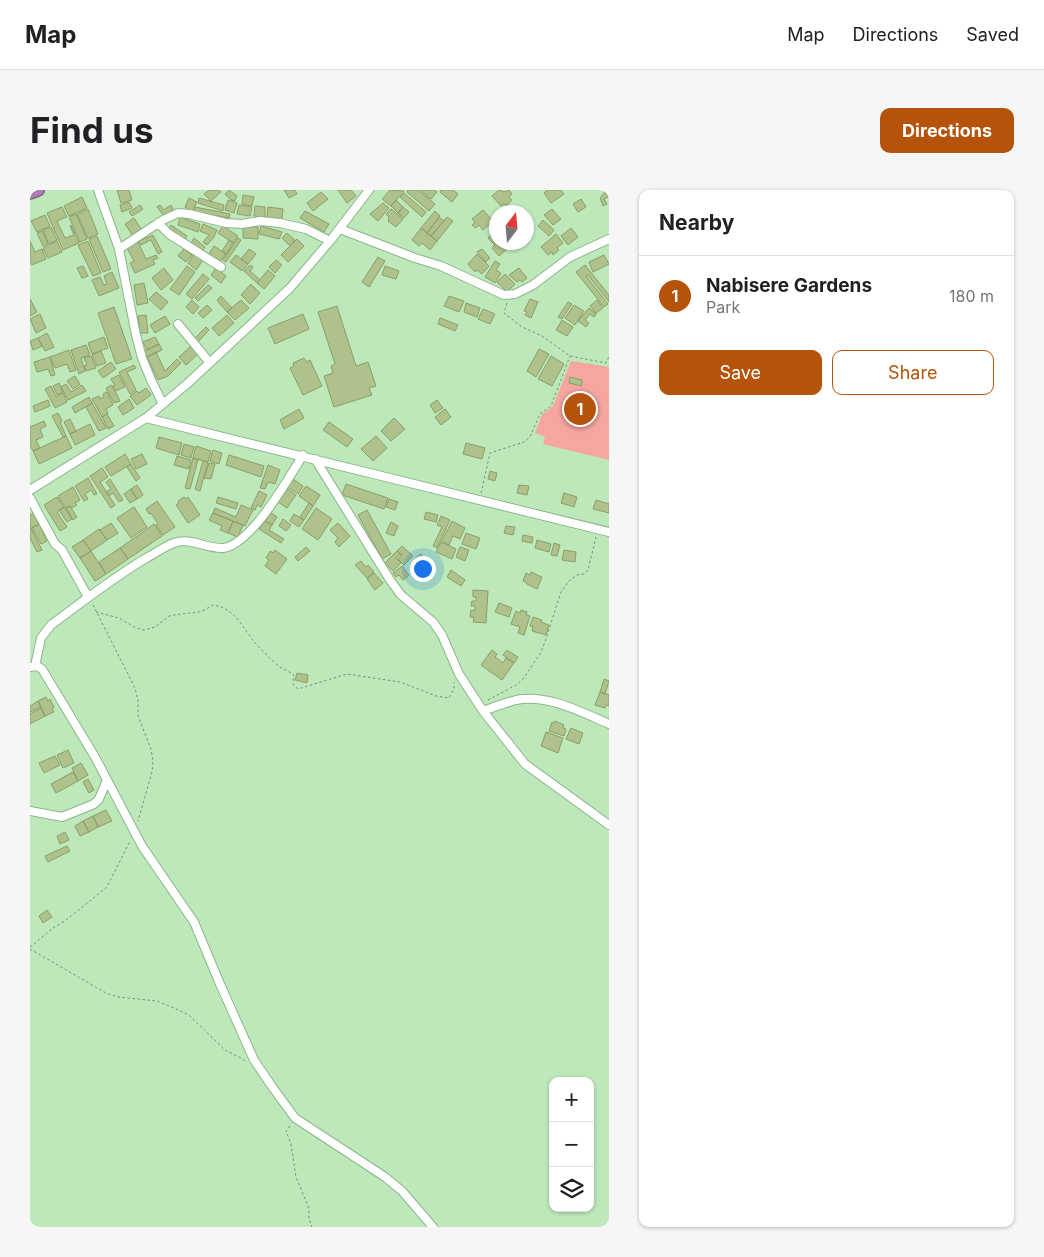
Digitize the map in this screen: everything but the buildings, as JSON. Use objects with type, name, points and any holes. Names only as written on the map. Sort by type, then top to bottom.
[{"type":"highway","points":[[30,193],[38,190]]},
{"type":"street","points":[[98,190],[119,249],[142,358],[163,404]]},
{"type":"street","points":[[30,489],[146,418],[210,363],[290,288],[340,229],[369,190]]},
{"type":"street","points":[[119,249],[158,223],[178,213],[226,223],[270,222],[306,229],[330,241]]},
{"type":"street","points":[[158,223],[169,234],[221,267]]},
{"type":"street","points":[[340,229],[414,258],[441,266],[504,295],[515,294],[533,285],[570,257],[609,239]]},
{"type":"street","points":[[178,324],[210,363]]},
{"type":"street","points":[[146,418],[303,455],[479,501],[609,532]]},
{"type":"street","points":[[303,455],[261,518],[241,540],[225,548],[214,548],[182,541],[175,542],[133,566],[51,625],[45,631],[32,667],[42,668],[107,780],[142,846],[194,922],[254,1060],[273,1088],[296,1118],[402,1191],[433,1227]]},
{"type":"street","points":[[315,459],[390,580],[401,595],[433,622],[442,635],[459,674],[481,708],[525,764],[609,826]]},
{"type":"street","points":[[30,498],[55,544],[62,550],[88,598]]},
{"type":"street","points":[[481,708],[516,700],[538,699],[558,704],[609,724]]},
{"type":"street","points":[[30,811],[62,817],[94,804],[99,798],[107,780]]},
{"type":"path","points":[[509,295],[504,313],[522,327],[542,336],[570,356],[606,363],[609,357]]},
{"type":"path","points":[[479,501],[490,453],[524,442],[530,437],[541,412],[551,406],[570,356]]},
{"type":"path","points":[[481,708],[516,684],[531,668],[545,642],[561,592],[570,580],[577,575],[584,574],[588,570],[599,529]]},
{"type":"path","points":[[96,612],[119,618],[136,628],[144,630],[155,627],[174,614],[199,612],[212,606],[225,609],[241,622],[244,630],[280,667],[294,674],[293,684],[298,688],[347,674],[400,682],[436,696],[449,698],[454,688],[454,679],[459,674]]},
{"type":"path","points":[[30,949],[106,993],[118,997],[157,1001],[189,1016],[226,1050],[241,1058],[251,1067]]},
{"type":"path","points":[[296,1118],[286,1131],[291,1144],[296,1177],[308,1208],[312,1227]]},
{"type":"shaded area","points":[[571,361],[609,367],[609,460],[543,444],[545,437],[535,433],[542,414],[553,406]]},
{"type":"place","name":"Nabisere Gardens","points":[[580,409]]}]
